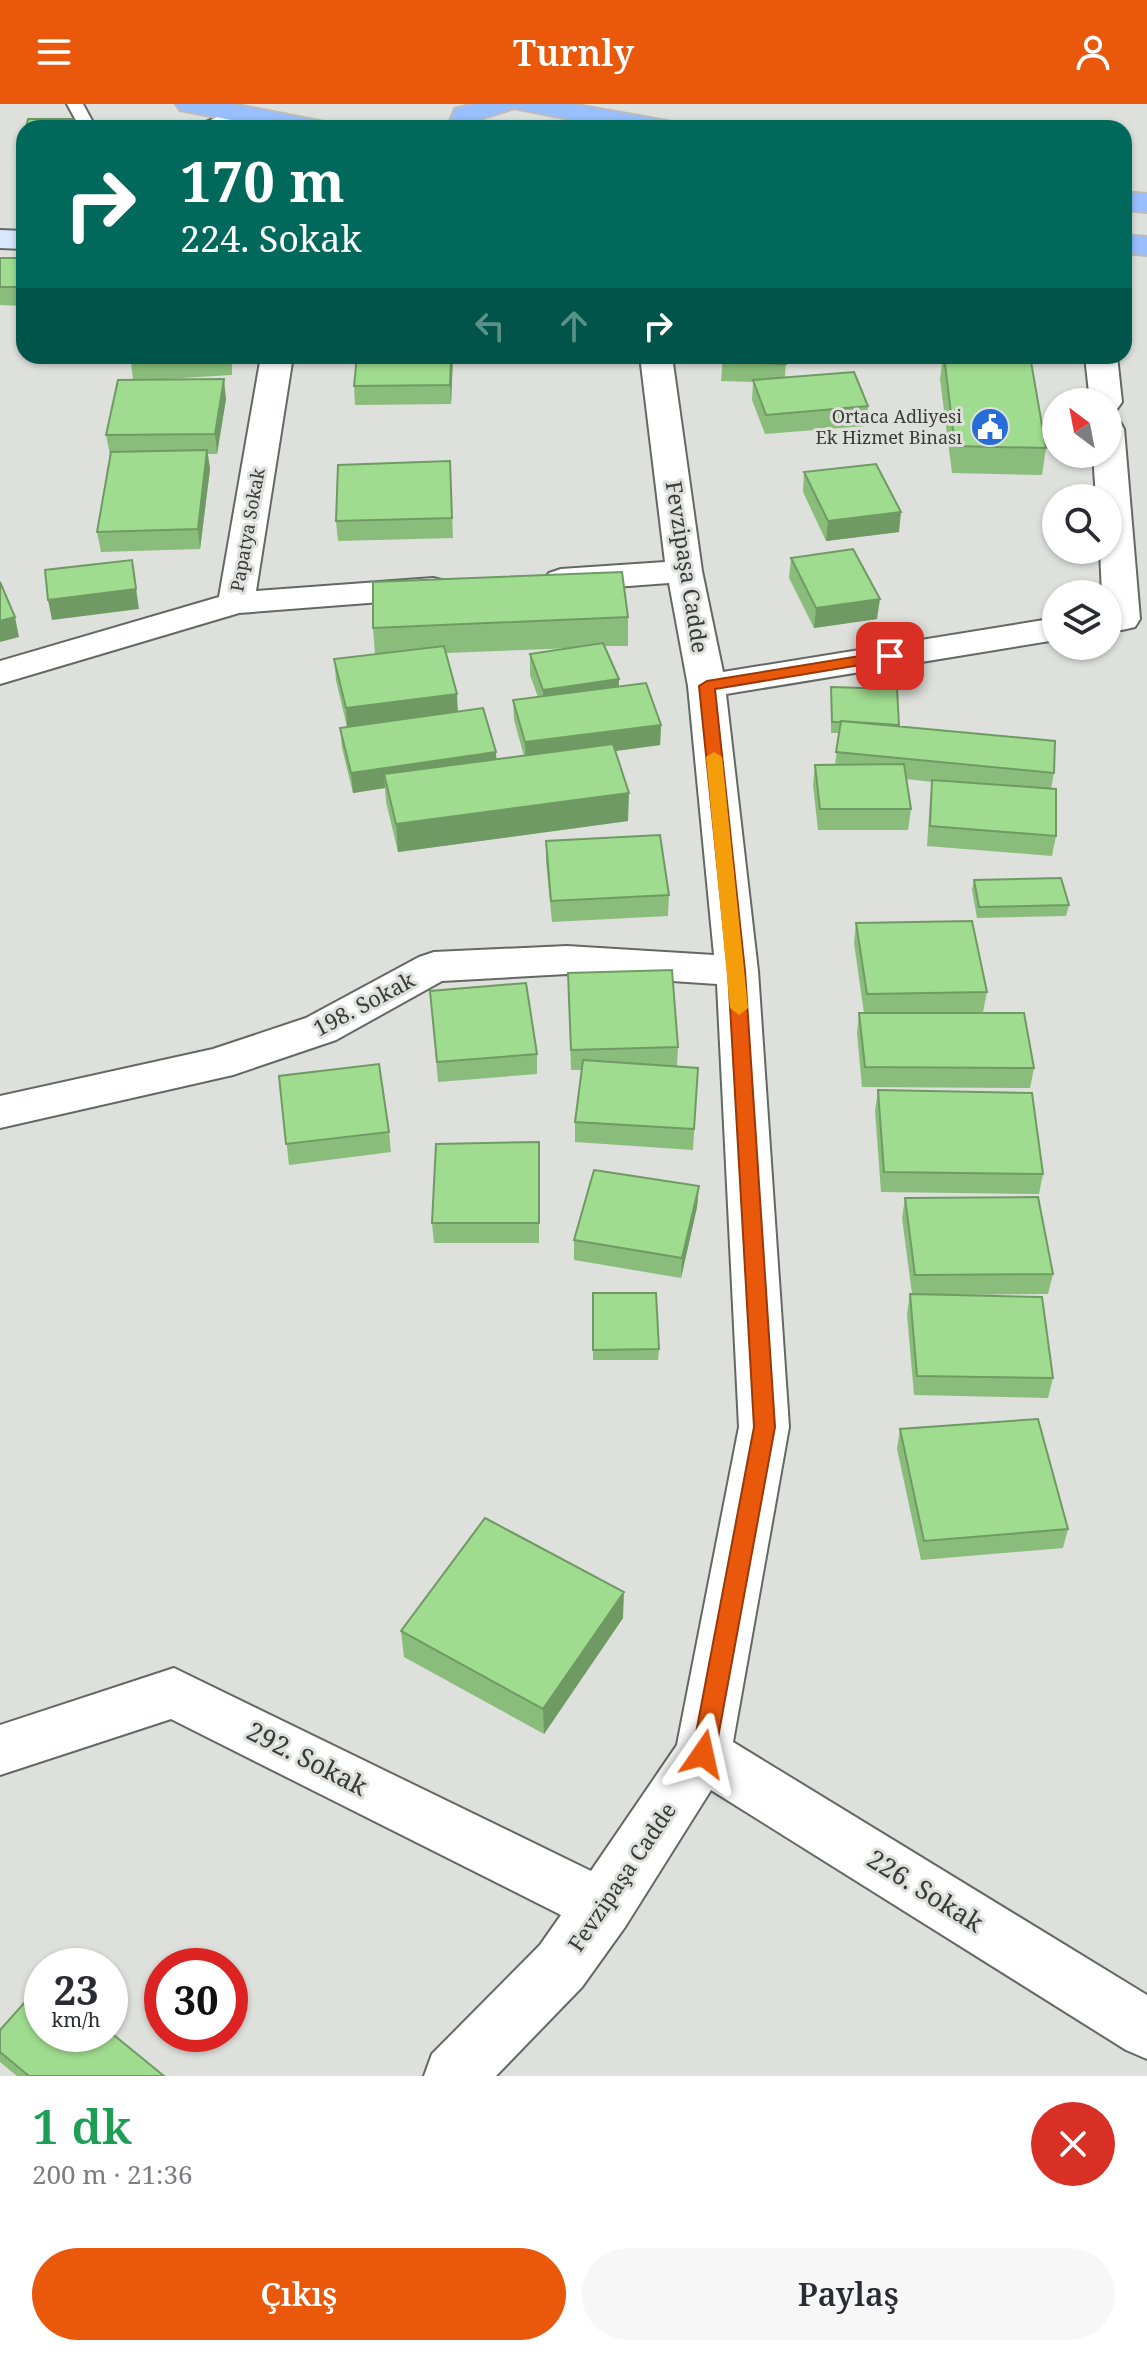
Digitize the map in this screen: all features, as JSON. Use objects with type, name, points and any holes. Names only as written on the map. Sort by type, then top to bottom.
[{"type":"highway","points":[[190,104],[273,120]]},
{"type":"highway","points":[[463,120],[465,115],[504,104]]},
{"type":"highway","points":[[525,104],[590,120]]},
{"type":"street","name":"Papatya Sokak","points":[[0,673],[236,603],[276,364]]},
{"type":"street","name":"Fevzipaşa Cadde","points":[[454,2076],[561,1966],[604,1907],[703,1754],[764,1427],[737,971],[707,686],[684,571],[657,364]]},
{"type":"street","points":[[1102,364],[1104,388]]},
{"type":"street","points":[[1112,468],[1126,619]]},
{"type":"street","points":[[530,582],[684,571]]},
{"type":"street","points":[[236,603],[468,587]]},
{"type":"street","points":[[707,686],[1042,631]]},
{"type":"street","name":"198. Sokak","points":[[0,1112],[218,1064],[321,1029],[434,967],[567,960],[737,971]]},
{"type":"street","name":"292. Sokak","points":[[0,1750],[174,1693],[604,1907]]},
{"type":"street","name":"226. Sokak","points":[[703,1754],[1147,2029]]},
{"type":"lane","points":[[220,120],[238,113]]},
{"type":"building","points":[[28,119],[73,119],[73,120]]},
{"type":"building","points":[[0,258],[16,258],[16,287],[0,287]]},
{"type":"building","points":[[356,364],[451,364],[450,385],[354,386]]},
{"type":"building","name":"Ortaca Adliyesi Ek Hizmet Binası","points":[[945,364],[1031,364],[1042,425],[1042,448],[955,446]]},
{"type":"building","points":[[854,372],[868,406],[766,415],[753,380]]},
{"type":"building","points":[[224,379],[215,434],[106,435],[118,380]]},
{"type":"building","points":[[207,450],[198,529],[97,532],[111,452]]},
{"type":"building","points":[[450,461],[452,518],[336,521],[338,465]]},
{"type":"building","points":[[876,464],[901,512],[828,521],[804,472]]},
{"type":"building","points":[[853,549],[880,599],[816,608],[791,558]]},
{"type":"building","points":[[132,560],[136,589],[48,600],[45,570]]},
{"type":"building","points":[[622,572],[628,617],[373,628],[373,582]]},
{"type":"building","points":[[0,582],[15,617],[0,621]]},
{"type":"building","points":[[603,643],[619,679],[543,690],[530,654]]},
{"type":"building","points":[[444,646],[457,694],[346,708],[334,659]]},
{"type":"building","points":[[646,683],[661,725],[525,742],[513,700]]},
{"type":"building","points":[[831,687],[897,689],[899,725],[832,722]]},
{"type":"building","points":[[483,708],[496,752],[351,773],[340,728]]},
{"type":"building","points":[[841,721],[1055,741],[1054,773],[836,752]]},
{"type":"building","points":[[613,744],[629,793],[396,824],[384,774]]},
{"type":"building","points":[[904,764],[911,809],[820,809],[815,765]]},
{"type":"building","points":[[932,780],[1056,789],[1056,836],[930,826]]},
{"type":"building","points":[[660,835],[669,895],[551,901],[546,841]]},
{"type":"building","points":[[1061,878],[1069,905],[979,907],[974,880]]},
{"type":"building","points":[[972,921],[987,992],[867,994],[856,923]]},
{"type":"building","points":[[672,970],[678,1047],[571,1050],[568,973]]},
{"type":"building","points":[[526,983],[537,1054],[437,1062],[430,991]]},
{"type":"building","points":[[859,1013],[1024,1013],[1034,1068],[865,1067]]},
{"type":"building","points":[[583,1060],[698,1068],[694,1129],[575,1122]]},
{"type":"building","points":[[379,1064],[389,1132],[286,1144],[279,1076]]},
{"type":"building","points":[[878,1090],[1032,1093],[1043,1174],[884,1172]]},
{"type":"building","points":[[539,1142],[539,1223],[432,1223],[436,1144]]},
{"type":"building","points":[[594,1170],[699,1186],[682,1258],[574,1240]]},
{"type":"building","points":[[1038,1197],[1053,1274],[915,1275],[905,1198]]},
{"type":"building","points":[[593,1293],[656,1293],[659,1349],[593,1350]]},
{"type":"building","points":[[910,1294],[1042,1297],[1053,1378],[917,1376]]},
{"type":"building","points":[[1038,1419],[1068,1529],[924,1541],[900,1429]]},
{"type":"building","points":[[485,1518],[624,1592],[543,1709],[401,1631]]},
{"type":"building","points":[[24,2003],[24,2052],[128,2052],[128,2047],[164,2076],[29,2076],[0,2052],[0,2030]]},
{"type":"slow traffic","points":[[714,757],[739,1008]]},
{"type":"place","name":"Ortaca Adliyesi Ek Hizmet Binası","points":[[990,427]]},
{"type":"route","points":[[703,1754],[764,1427],[737,971],[707,686],[890,656]]}]
